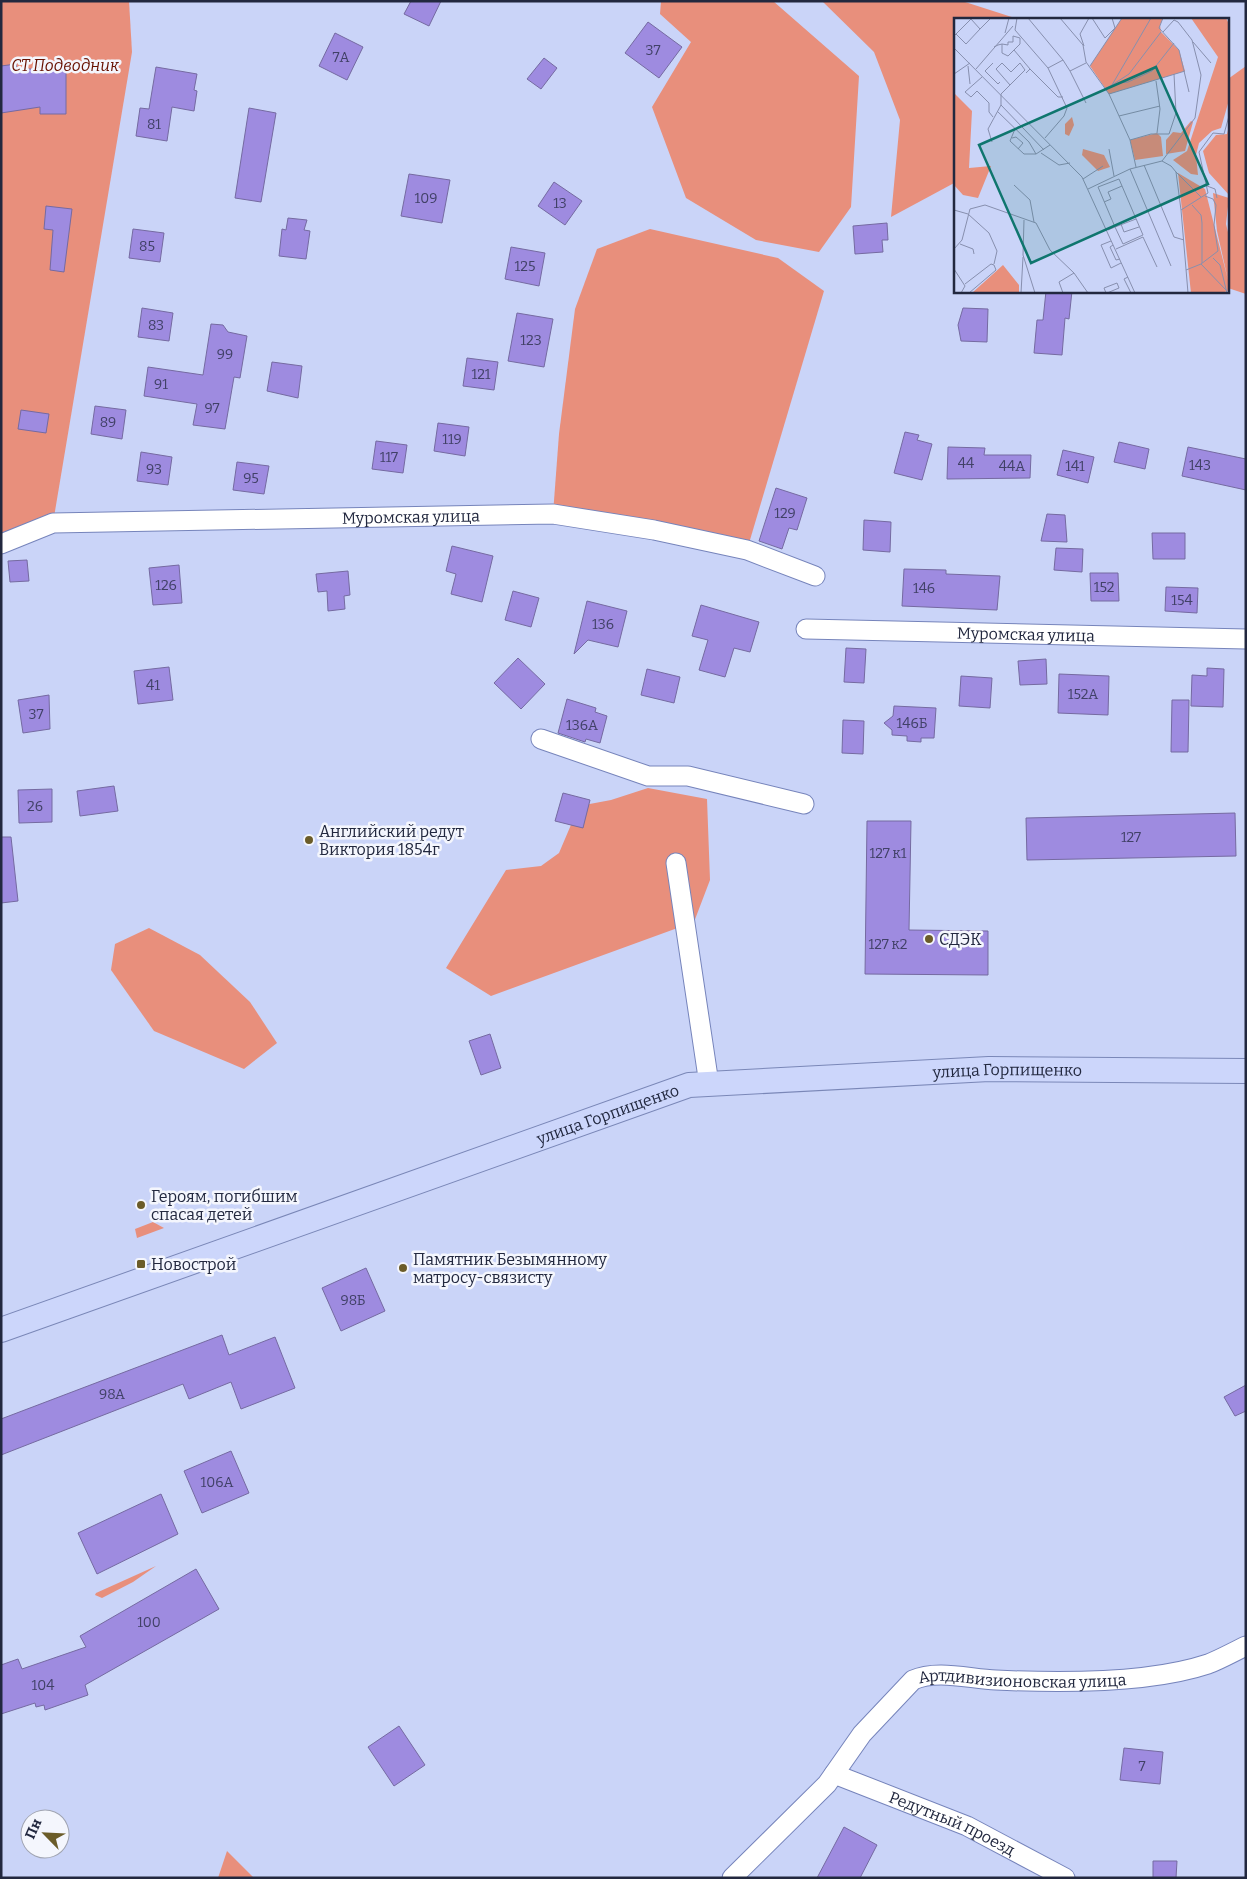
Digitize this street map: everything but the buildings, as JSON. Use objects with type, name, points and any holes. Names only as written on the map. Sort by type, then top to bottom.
[{"type":"main road","name":"улица Горпищенко","points":[[1,1330],[689,1085],[989,1070],[1246,1071]]},
{"type":"street","name":"Муромская улица","points":[[1,544],[53,523],[553,514],[654,530],[747,550],[815,576]]},
{"type":"street","name":"Муромская улица","points":[[806,629],[1246,639]]},
{"type":"street","points":[[542,739],[648,776],[688,776],[804,804]]},
{"type":"street","points":[[676,863],[709,1084]]},
{"type":"street","name":"Артдивизионовская улица","points":[[732,1878],[834,1774],[862,1734],[899,1692],[913,1680],[925,1675],[996,1680],[1114,1679],[1162,1673],[1208,1664],[1246,1646]]},
{"type":"street","name":"Редутный проезд","points":[[834,1774],[967,1826],[1065,1878]]},
{"type":"green space","name":"СТ Подводник","points":[[1,1],[129,1],[132,52],[53,523],[1,541]]},
{"type":"green space","points":[[661,1],[773,1],[859,76],[851,207],[819,252],[756,240],[686,198],[652,107],[691,42],[660,14]]},
{"type":"green space","points":[[822,1],[962,1],[1015,18],[954,18],[954,183],[891,217],[900,120],[874,52]]},
{"type":"green space","points":[[1246,66],[1246,294],[1230,289],[1230,78]]},
{"type":"green space","points":[[650,229],[778,258],[824,291],[747,550],[553,514],[559,434],[575,309],[597,249]]},
{"type":"green space","points":[[648,788],[707,799],[710,880],[694,922],[491,996],[446,968],[506,870],[541,866],[559,853],[579,806],[611,800]]},
{"type":"green space","points":[[149,928],[200,955],[250,1002],[277,1043],[244,1069],[154,1031],[111,970],[115,944]]},
{"type":"green space","points":[[153,1222],[164,1228],[137,1238],[135,1229]]},
{"type":"green space","points":[[156,1566],[133,1582],[102,1598],[95,1595],[96,1593]]},
{"type":"green space","points":[[227,1851],[254,1878],[218,1878]]},
{"type":"place","name":"Английский редут Виктория 1854г","points":[[309,840]]},
{"type":"place","name":"СДЭК","points":[[929,939]]},
{"type":"place","name":"Героям, погибшим спасая детей","points":[[141,1205]]},
{"type":"place","name":"Новострой","points":[[141,1264]]},
{"type":"place","name":"Памятник Безымянному матросу-связисту","points":[[403,1268]]}]
